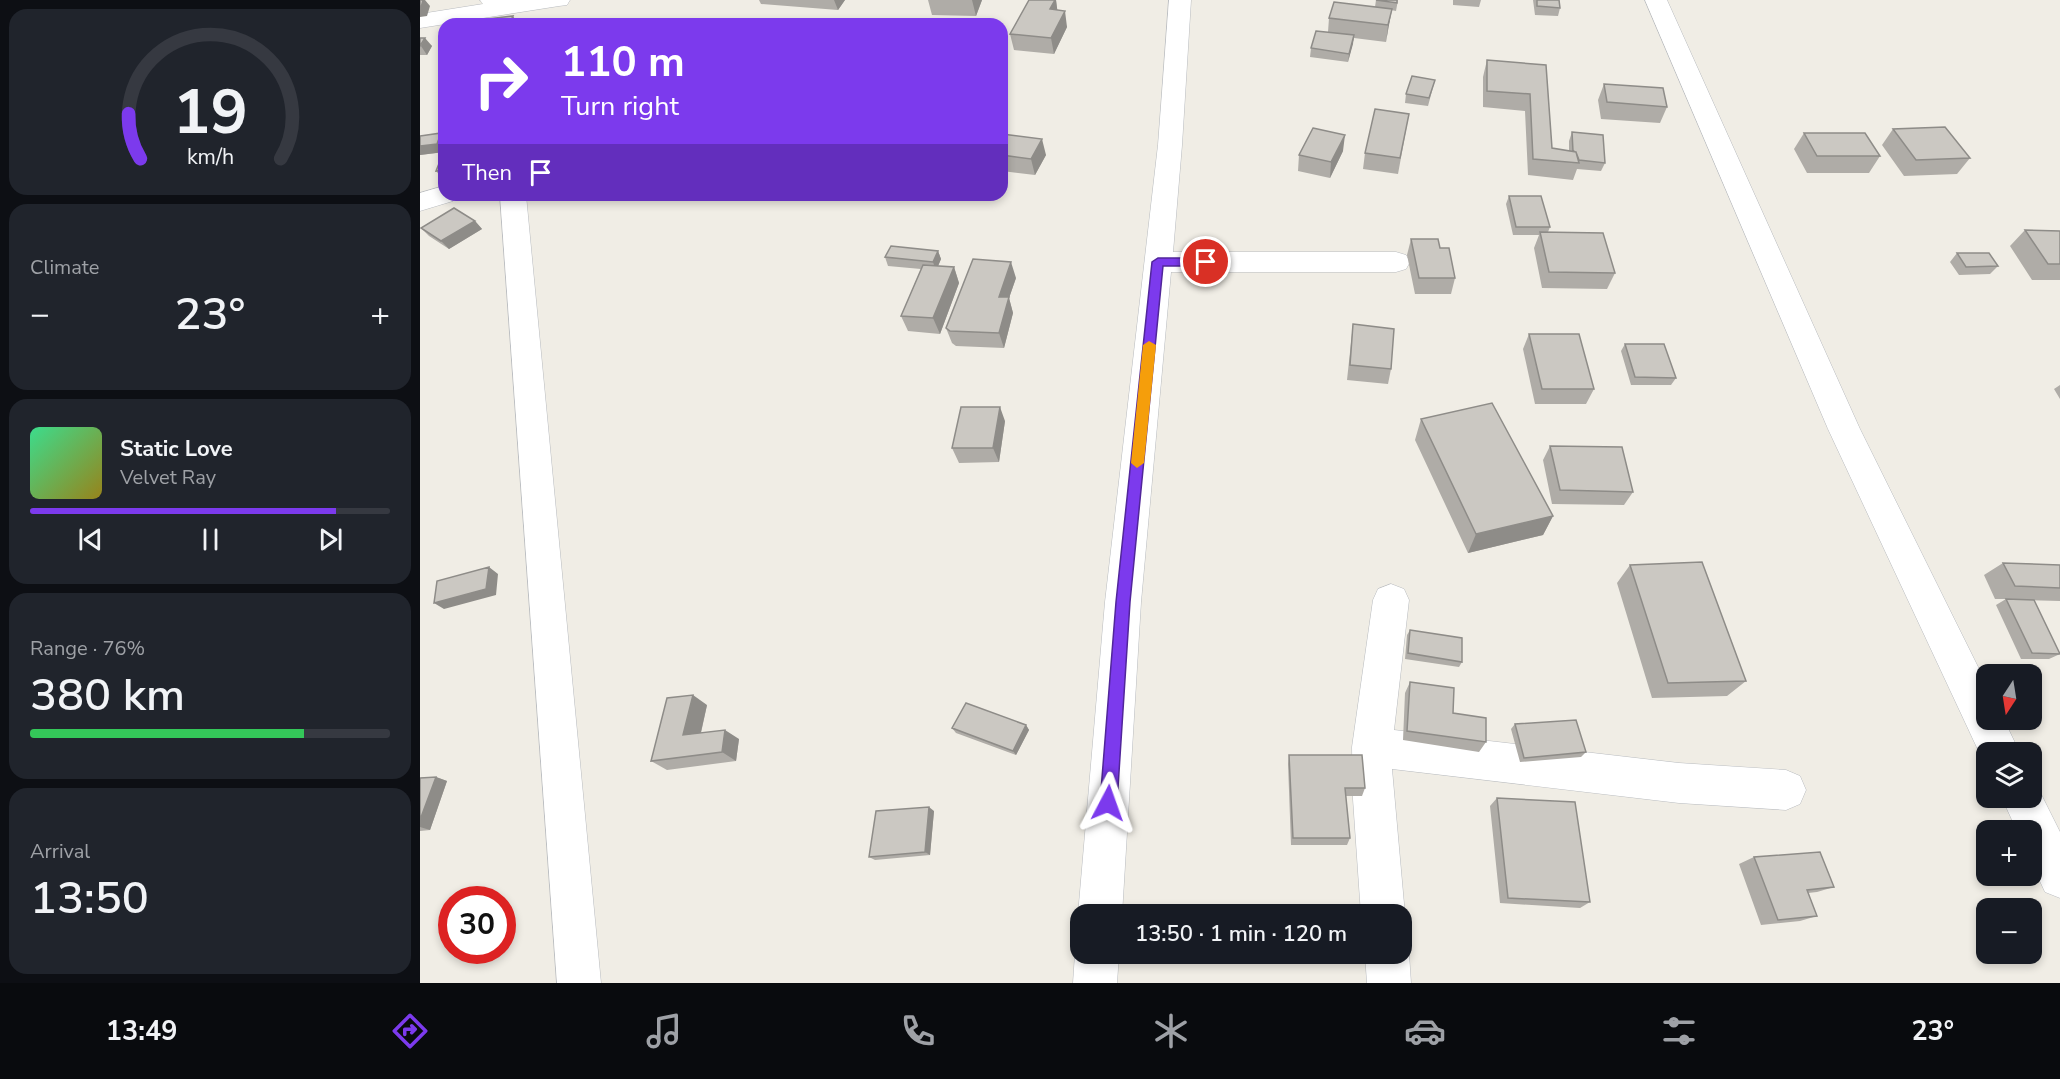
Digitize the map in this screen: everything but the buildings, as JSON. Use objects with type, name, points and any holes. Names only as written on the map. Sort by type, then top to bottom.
[{"type":"street","points":[[420,21],[497,3],[560,0],[556,18]]},
{"type":"street","points":[[1101,904],[1123,602],[1170,146],[1180,0]]},
{"type":"street","points":[[1656,0],[1844,429],[1995,742]]},
{"type":"street","points":[[420,202],[438,197]]},
{"type":"street","points":[[514,201],[579,983]]},
{"type":"street","points":[[1158,262],[1396,262]]},
{"type":"street","points":[[1382,904],[1373,799],[1372,747],[1391,600]]},
{"type":"street","points":[[1372,747],[1655,780],[1786,790]]},
{"type":"street","points":[[2027,808],[2060,877]]},
{"type":"street","points":[[1095,983],[1096,964]]},
{"type":"street","points":[[1387,964],[1389,983]]},
{"type":"slow traffic","points":[[1137,463],[1149,345]]},
{"type":"route","points":[[1108,803],[1123,602],[1158,262],[1206,262]]}]
